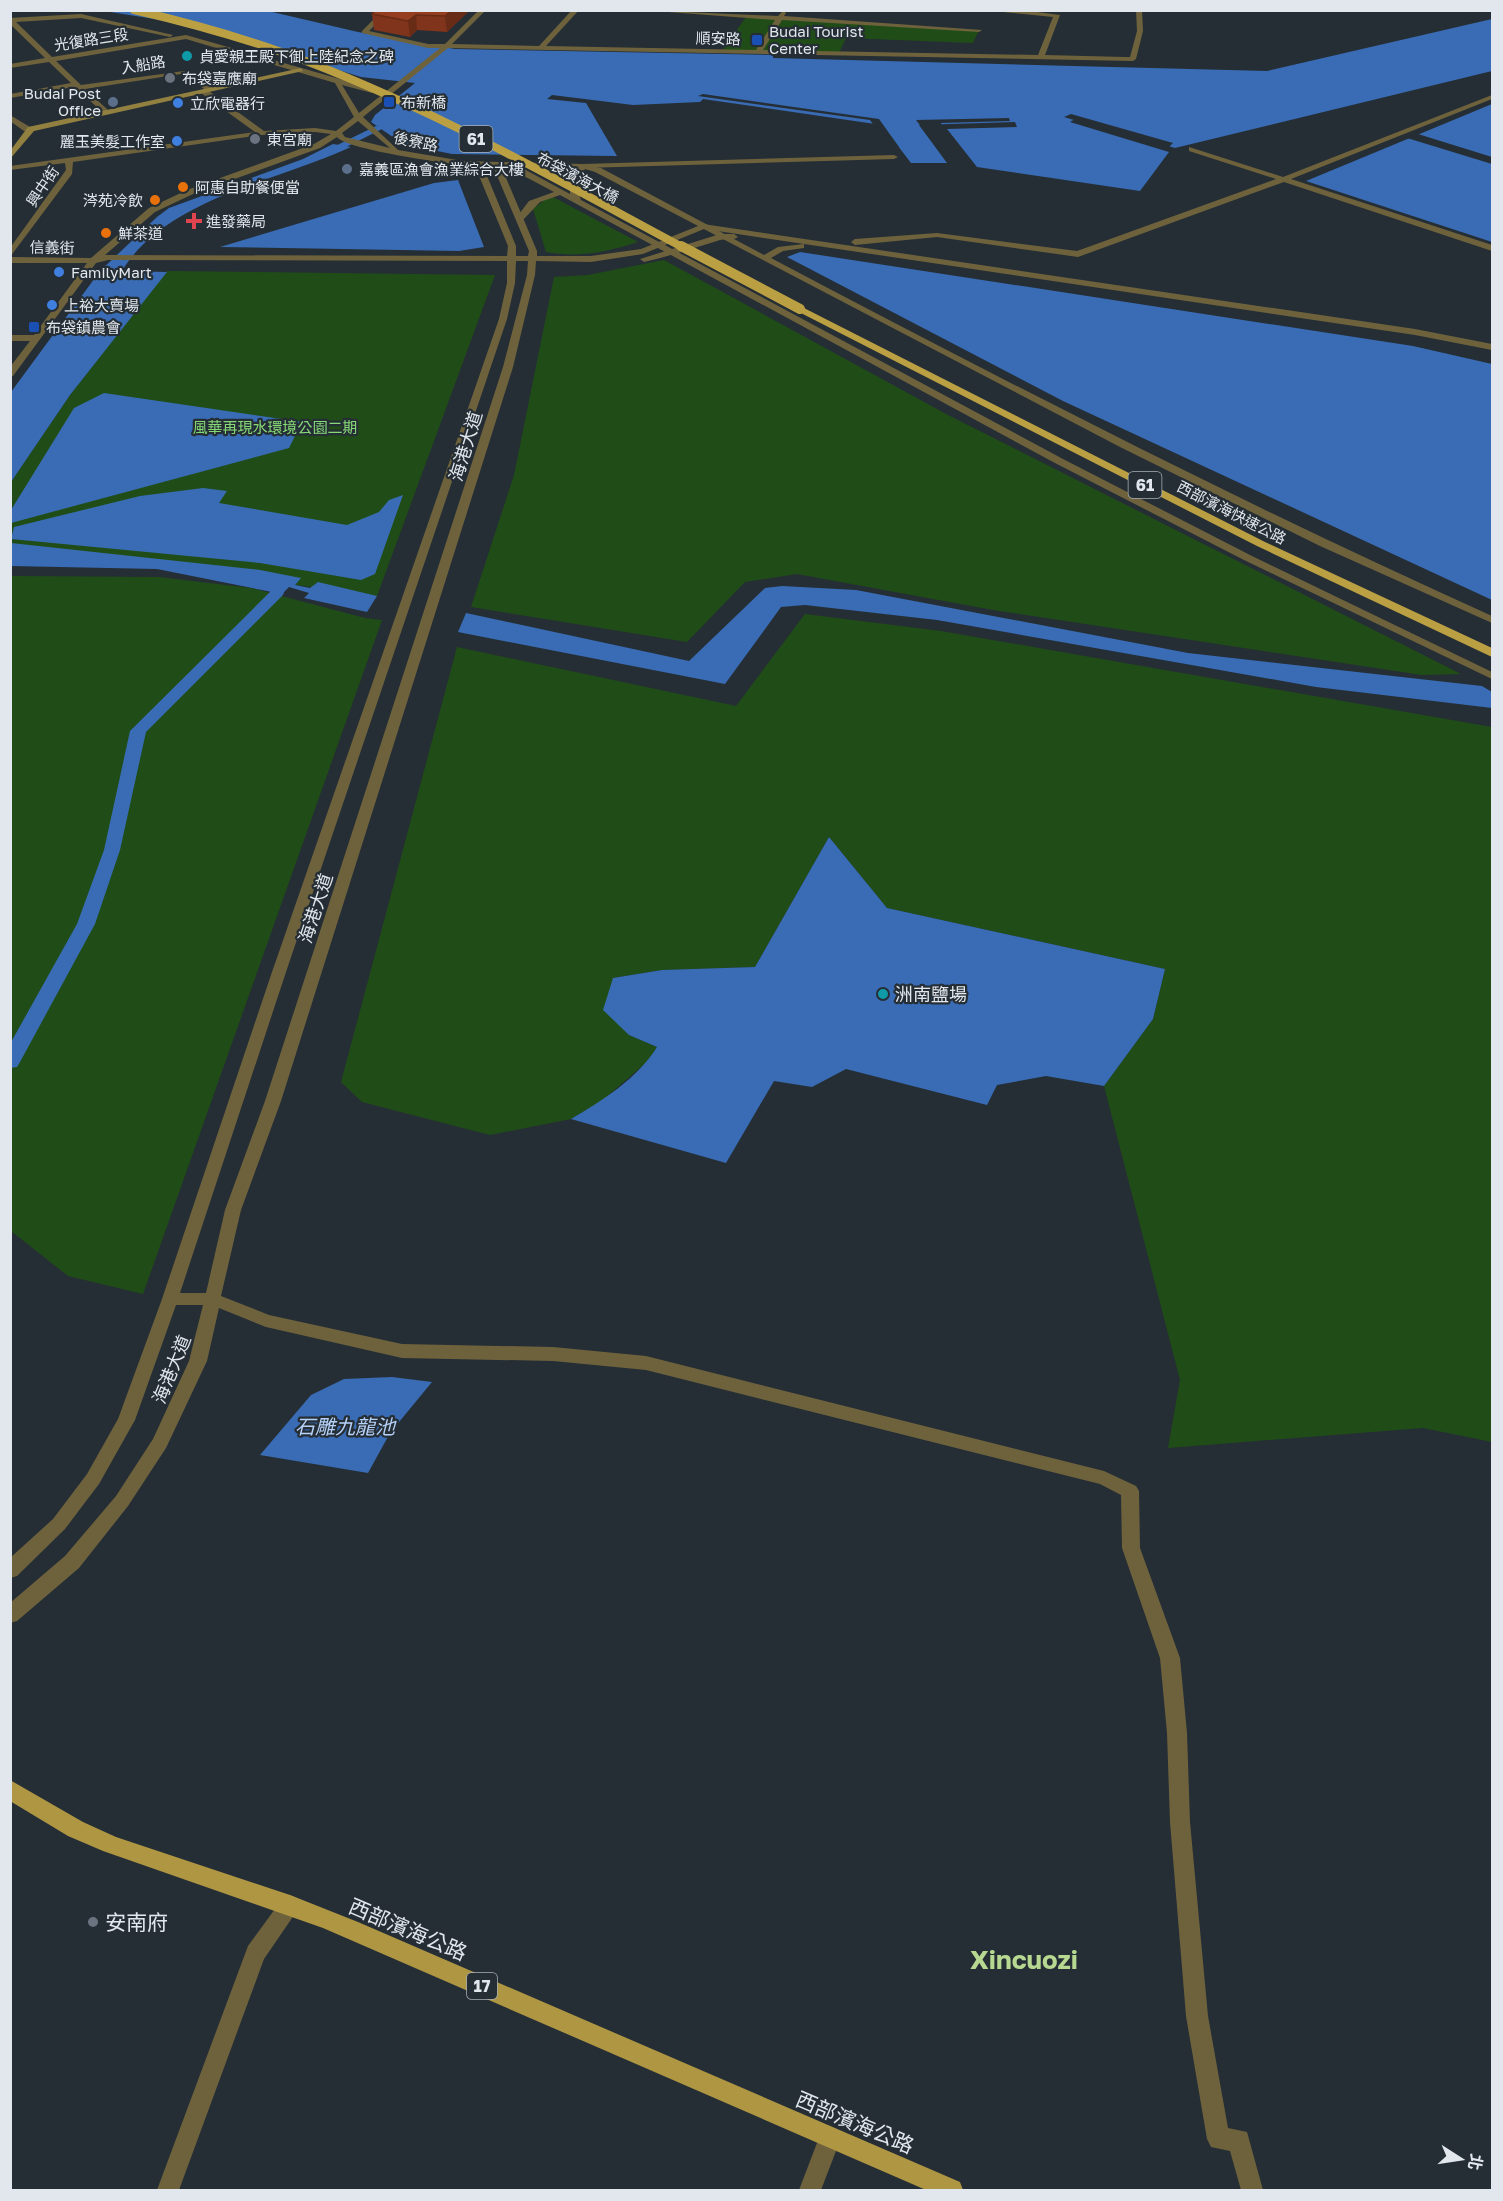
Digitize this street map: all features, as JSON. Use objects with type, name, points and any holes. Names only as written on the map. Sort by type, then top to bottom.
[{"type":"highway","name":"布袋濱海大橋","points":[[134,10],[237,36],[353,79],[421,110],[800,309]]},
{"type":"highway","name":"布袋濱海大橋","points":[[159,10],[265,39],[404,94],[478,130],[813,305]]},
{"type":"highway","name":"西部濱海快速公路","points":[[813,305],[1303,552],[1492,641]]},
{"type":"highway","name":"西部濱海快速公路","points":[[800,309],[1252,539],[1492,653]]},
{"type":"highway","points":[[1391,606],[1492,662]]},
{"type":"main road","points":[[10,157],[31,129],[297,71]]},
{"type":"main road","name":"西部濱海公路","points":[[10,1789],[47,1815],[102,1842],[162,1865],[290,1905],[573,2024],[952,2190]]},
{"type":"street","name":"順安路","points":[[387,10],[364,32],[428,46],[758,52],[969,52],[1041,57],[1133,59],[1140,31],[1139,10]]},
{"type":"street","points":[[10,374],[101,260],[152,210],[171,200],[295,155],[338,133],[446,47],[483,10]]},
{"type":"street","points":[[541,48],[576,10]]},
{"type":"street","points":[[645,10],[977,34],[987,10],[1057,15],[1041,57]]},
{"type":"street","points":[[758,52],[784,10]]},
{"type":"street","points":[[10,20],[81,16],[176,37],[358,86],[382,97]]},
{"type":"street","points":[[10,20],[76,87],[105,112]]},
{"type":"street","name":"光復路三段","points":[[10,66],[176,37]]},
{"type":"street","points":[[297,71],[382,97]]},
{"type":"street","name":"入船路","points":[[10,96],[182,72],[262,133]]},
{"type":"street","points":[[338,84],[358,117],[396,150]]},
{"type":"street","points":[[765,259],[770,253],[779,249],[937,235],[1078,254],[1284,179],[1492,97]]},
{"type":"street","points":[[10,117],[27,129],[10,127]]},
{"type":"street","name":"後寮路","points":[[10,168],[262,133],[315,130],[338,133],[342,139],[360,145],[396,150],[438,160],[478,163],[583,166],[894,157]]},
{"type":"street","points":[[1192,149],[1492,248]]},
{"type":"street","name":"興中街","points":[[10,255],[68,174],[69,160]]},
{"type":"street","points":[[438,160],[470,175],[488,187]]},
{"type":"street","name":"海港大道","points":[[10,1570],[59,1524],[93,1479],[126,1420],[170,1299],[282,962],[504,319],[511,283],[512,246],[478,163]]},
{"type":"street","name":"海港大道","points":[[10,1616],[72,1562],[122,1501],[159,1443],[198,1361],[233,1210],[273,1101],[467,502],[508,367],[533,251],[496,163]]},
{"type":"street","points":[[508,164],[670,254],[1069,467],[1248,558],[1492,676]]},
{"type":"street","points":[[607,174],[608,169],[619,165]]},
{"type":"street","points":[[577,201],[573,194],[574,175],[583,166],[607,174],[884,322],[1289,526],[1492,620]]},
{"type":"street","points":[[520,218],[528,205],[546,195],[561,193]]},
{"type":"street","points":[[532,264],[591,259],[643,251],[703,226],[1415,332],[1492,347]]},
{"type":"street","points":[[532,264],[595,267],[670,254],[723,236],[1409,338],[1492,355]]},
{"type":"street","name":"信義街","points":[[10,260],[532,264]]},
{"type":"street","points":[[10,338],[37,338]]},
{"type":"street","points":[[170,1299],[213,1299],[266,1321],[402,1351],[553,1354],[646,1363],[1104,1478],[1130,1491],[1131,1548],[1155,1622],[1170,1658],[1177,1732],[1180,1822],[1197,2016],[1219,2139],[1239,2140],[1252,2190]]},
{"type":"street","points":[[168,2190],[256,1953],[290,1905]]},
{"type":"street","points":[[810,2190],[830,2138]]},
{"type":"green space","points":[[746,17],[979,30],[973,43],[846,38],[839,53],[722,51]]},
{"type":"green space","points":[[553,197],[638,242],[592,253],[546,252],[533,209],[546,199]]},
{"type":"green space","points":[[664,260],[948,415],[1461,674],[1422,675],[993,610],[797,574],[745,582],[687,642],[471,607],[514,475],[554,277],[588,275]]},
{"type":"green space","name":"風華再現水環境公園二期","points":[[167,271],[495,275],[377,596],[11,546],[11,482],[70,395]]},
{"type":"green space","points":[[11,576],[159,577],[251,588],[365,618],[382,620],[143,1294],[68,1276],[11,1231]]},
{"type":"green space","points":[[805,614],[941,631],[1492,727],[1492,1442],[1423,1428],[1168,1448],[1180,1380],[1104,1086],[1153,1019],[1165,969],[887,908],[829,837],[755,967],[662,970],[613,978],[629,1035],[657,1047],[649,1060],[603,1100],[571,1119],[490,1135],[362,1102],[341,1082],[457,647],[736,706]]},
{"type":"water","points":[[104,11],[268,11],[358,32],[455,49],[773,55],[773,58],[1267,71],[1492,19],[1492,71],[1175,148],[1075,119],[1070,122],[1169,152],[1140,191],[977,167],[947,129],[1017,127],[1015,122],[919,125],[947,163],[911,163],[882,125],[703,99],[700,102],[633,105],[552,95],[547,99],[586,103],[617,156],[452,154],[403,144],[371,122],[375,115],[415,83],[361,77],[287,54],[161,20]]},
{"type":"water","points":[[1492,104],[1492,242],[1306,181]]},
{"type":"water","points":[[333,144],[351,147],[194,209],[166,226],[141,246],[122,271],[167,272],[70,395],[11,482],[11,392],[100,271],[169,208],[303,159]]},
{"type":"water","points":[[458,180],[484,247],[459,251],[220,247],[434,183]]},
{"type":"water","points":[[800,252],[1413,346],[1492,364],[1492,600],[1063,401],[787,257]]},
{"type":"water","points":[[104,393],[302,422],[289,448],[11,523],[11,510],[74,408]]},
{"type":"water","points":[[203,488],[227,491],[219,503],[347,525],[379,512],[389,500],[403,495],[375,574],[361,580],[260,563],[11,539],[14,527],[140,496]]},
{"type":"water","points":[[11,543],[260,570],[301,578],[295,585],[310,588],[318,582],[377,596],[367,612],[304,598],[309,593],[289,587],[282,594],[157,569],[11,566]]},
{"type":"water","points":[[782,586],[856,590],[1188,653],[1482,686],[1492,692],[1492,708],[1316,687],[937,620],[805,605],[781,607],[725,684],[458,632],[466,613],[689,661],[765,588]]},
{"type":"water","name":"洲南鹽場","points":[[829,837],[887,908],[1165,969],[1153,1019],[1104,1086],[1046,1076],[997,1085],[987,1105],[846,1069],[812,1087],[774,1081],[726,1163],[571,1119],[630,1079],[657,1047],[629,1035],[603,1010],[613,978],[662,970],[755,967]]},
{"type":"water","name":"石雕九龍池","points":[[392,1377],[432,1382],[390,1433],[368,1473],[260,1455],[311,1395],[344,1379]]},
{"type":"pier","points":[[703,94],[879,119],[899,147],[895,147],[880,128],[875,127],[870,120],[698,96]]},
{"type":"pier","points":[[1071,114],[1173,143],[1169,147],[1158,145],[1064,117]]},
{"type":"pier","points":[[1009,118],[1010,121],[941,123],[942,127],[924,127],[944,156],[916,120]]},
{"type":"pier","points":[[1418,134],[1492,157],[1492,164],[1407,138]]},
{"type":"building","points":[[376,10],[452,10],[445,16],[416,15],[408,21],[372,14]]},
{"type":"waterway","points":[[318,157],[379,128]]},
{"type":"waterway","points":[[10,1062],[86,924],[112,850],[138,731],[277,593]]},
{"type":"place","name":"Budai Tourist Center","points":[[757,40]]},
{"type":"place","name":"貞愛親王殿下御上陸紀念之碑","points":[[187,56]]},
{"type":"place","name":"布袋嘉應廟","points":[[170,78]]},
{"type":"place","name":"Budai Post Office","points":[[113,102]]},
{"type":"place","name":"布新橋","points":[[389,102]]},
{"type":"place","name":"立欣電器行","points":[[178,103]]},
{"type":"place","name":"東宮廟","points":[[255,139]]},
{"type":"place","name":"麗玉美髮工作室","points":[[177,141]]},
{"type":"place","name":"嘉義區漁會漁業綜合大樓","points":[[347,169]]},
{"type":"place","name":"阿惠自助餐便當","points":[[183,187]]},
{"type":"place","name":"涔苑冷飲","points":[[155,200]]},
{"type":"place","name":"進發藥局","points":[[194,221]]},
{"type":"place","name":"鮮茶道","points":[[106,233]]},
{"type":"place","name":"FamilyMart","points":[[59,272]]},
{"type":"place","name":"上裕大賣場","points":[[52,305]]},
{"type":"place","name":"布袋鎮農會","points":[[34,327]]},
{"type":"place","name":"洲南鹽場","points":[[883,994]]},
{"type":"place","name":"安南府","points":[[93,1922]]},
{"type":"district","name":"Xincuozi","points":[[1024,1959]]}]
